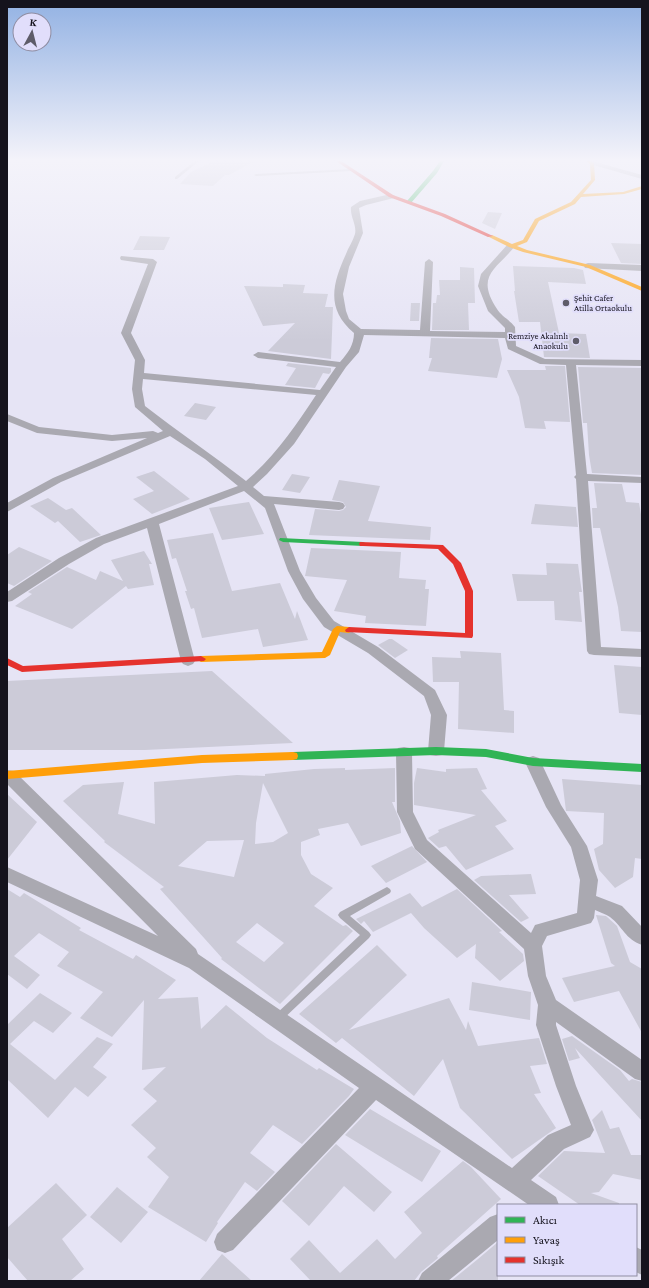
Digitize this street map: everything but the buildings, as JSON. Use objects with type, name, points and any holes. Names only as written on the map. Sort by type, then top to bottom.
[{"type":"street","points":[[358,221],[360,232],[347,260],[338,290],[341,311],[346,320],[359,332],[425,332],[510,335]]},
{"type":"street","points":[[453,221],[511,246],[525,251],[588,266],[642,289]]},
{"type":"street","points":[[537,221],[534,223],[529,236],[519,245],[511,246],[484,276],[482,286],[493,311],[510,327],[512,347],[543,362],[642,363]]},
{"type":"street","points":[[124,258],[153,262],[126,333],[140,360],[137,389],[140,407],[171,432],[209,457],[270,506],[294,571],[310,599],[329,624],[373,650],[430,693],[439,715],[436,751]]},
{"type":"street","points":[[425,332],[429,262]]},
{"type":"street","points":[[588,266],[642,268]]},
{"type":"street","points":[[7,598],[64,561],[100,541],[247,486],[290,442],[342,365],[354,352],[359,338],[359,332]]},
{"type":"street","points":[[258,355],[342,365]]},
{"type":"street","points":[[571,362],[578,427],[580,478],[594,651],[642,653]]},
{"type":"street","points":[[139,376],[323,393]]},
{"type":"street","points":[[7,417],[38,430],[112,438],[171,432]]},
{"type":"street","points":[[7,508],[57,480],[171,432]]},
{"type":"street","points":[[580,478],[642,480]]},
{"type":"street","points":[[262,499],[338,506]]},
{"type":"street","points":[[152,522],[188,661]]},
{"type":"street","points":[[283,540],[440,547],[457,563],[469,591],[469,636],[337,629]]},
{"type":"street","points":[[7,661],[22,669],[325,655],[337,629]]},
{"type":"street","points":[[8,775],[202,759],[436,751],[486,753],[533,762],[642,768]]},
{"type":"street","points":[[404,752],[405,812],[421,844],[533,946]]},
{"type":"street","points":[[513,1182],[556,1142],[584,1130],[566,1086],[546,1025],[548,1005],[537,976],[533,946],[541,930],[585,918],[589,880],[578,846],[554,807],[533,762]]},
{"type":"street","points":[[8,775],[196,962]]},
{"type":"street","points":[[7,874],[196,962],[374,1087],[513,1182],[535,1202]]},
{"type":"street","points":[[587,900],[616,912],[631,929],[642,937]]},
{"type":"street","points":[[548,1005],[642,1072]]},
{"type":"street","points":[[225,1242],[374,1087]]},
{"type":"street","points":[[430,1281],[497,1226]]},
{"type":"lane","points":[[278,1019],[366,935],[344,915],[387,891]]},
{"type":"traffic: fast","points":[[283,540],[363,544]]},
{"type":"traffic: fast","points":[[293,756],[436,751],[486,753],[533,762],[642,768]]},
{"type":"traffic: slow","points":[[511,246],[525,241],[536,221]]},
{"type":"traffic: slow","points":[[490,236],[525,251],[588,266],[642,289]]},
{"type":"traffic: slow","points":[[201,659],[325,655],[337,629],[349,630]]},
{"type":"traffic: slow","points":[[7,775],[202,759],[293,756]]},
{"type":"traffic: jam","points":[[457,221],[490,236]]},
{"type":"traffic: jam","points":[[349,630],[469,636],[469,591],[457,563],[440,547],[363,544]]},
{"type":"traffic: jam","points":[[7,661],[22,669],[201,659]]},
{"type":"place","name":"Şehit Cafer Atilla Ortaokulu","points":[[566,303]]},
{"type":"place","name":"Remziye Akalınlı Anaokulu","points":[[576,341]]}]
